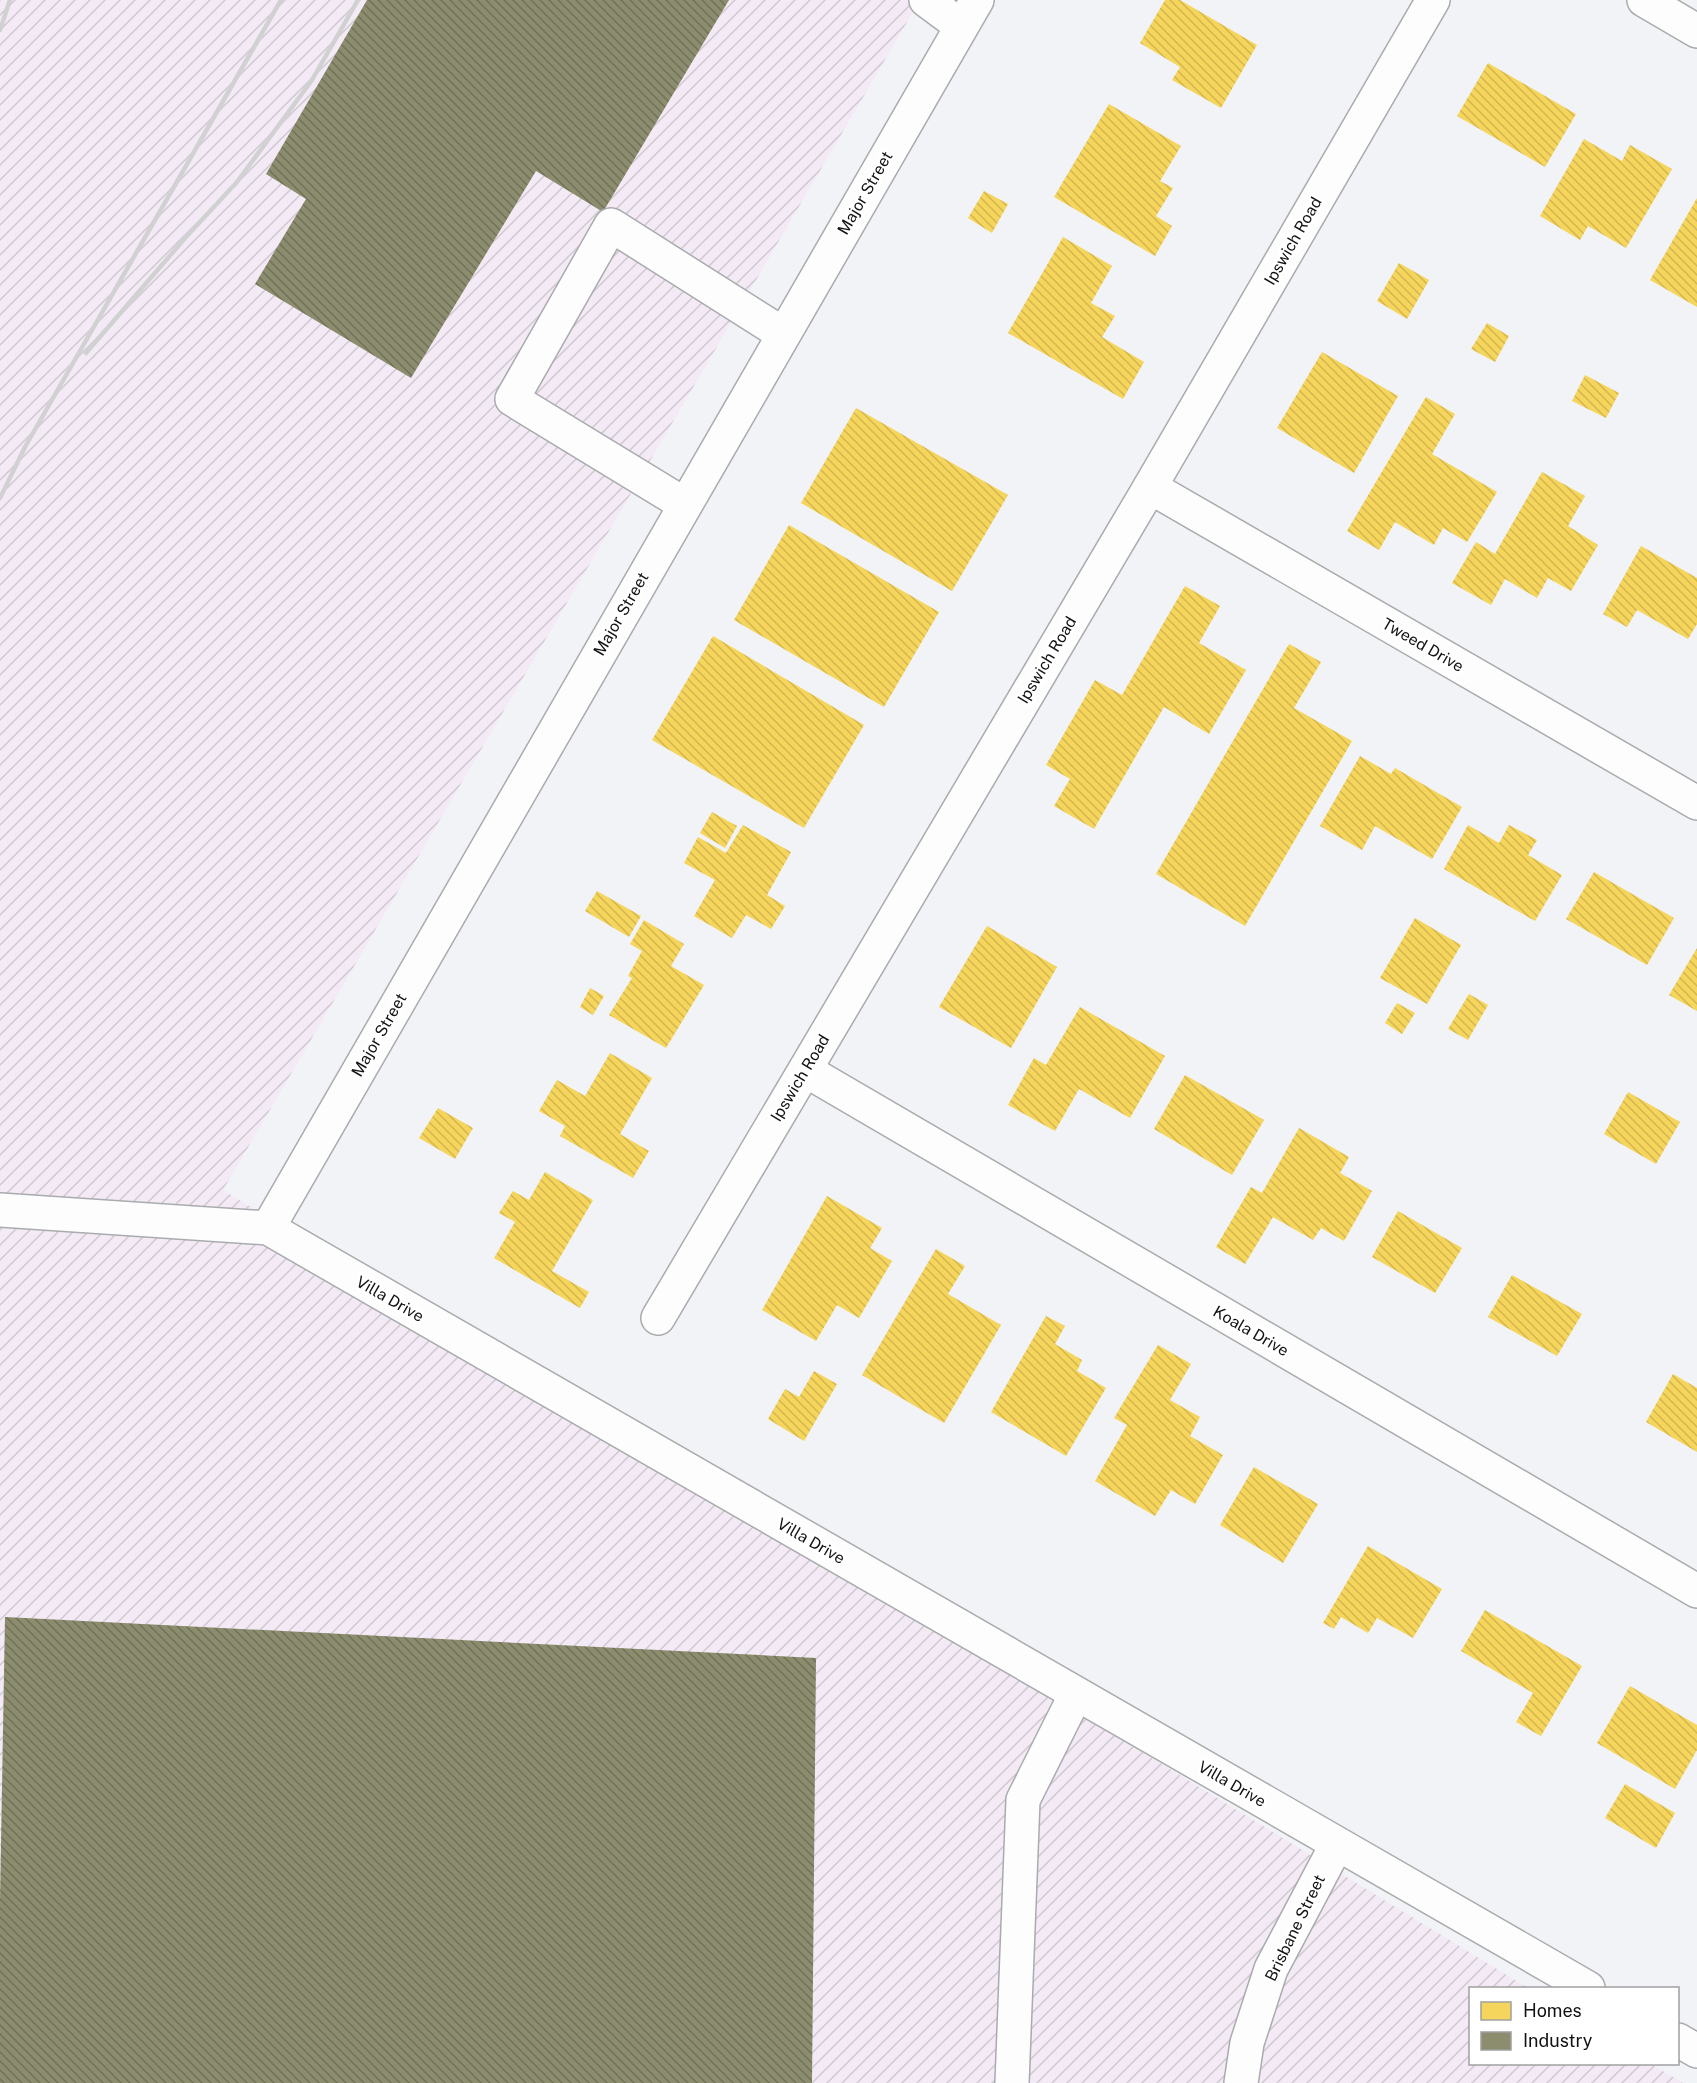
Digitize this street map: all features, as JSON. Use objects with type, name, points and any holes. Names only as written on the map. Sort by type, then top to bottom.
[{"type":"street","points":[[926,0],[969,13]]},
{"type":"street","name":"Ipswich Road","points":[[658,1318],[1150,487],[1433,0]]},
{"type":"street","points":[[1644,0],[1697,31]]},
{"type":"street","name":"Major Street","points":[[268,1228],[969,13]]},
{"type":"street","points":[[684,504],[512,399],[611,225],[783,334]]},
{"type":"street","name":"Tweed Drive","points":[[1150,487],[1697,803]]},
{"type":"street","name":"Koala Drive","points":[[805,1070],[1697,1591]]},
{"type":"street","name":"Villa Drive","points":[[0,1210],[268,1228],[1585,1987]]},
{"type":"street","points":[[1012,2083],[1023,1800],[1076,1694]]},
{"type":"street","name":"Brisbane Street","points":[[1241,2083],[1247,2043],[1271,1969],[1336,1844]]},
{"type":"street","points":[[1679,2041],[1697,2052]]},
{"type":"shaded area","points":[[0,0],[920,0],[223,1190],[1526,1987],[1469,1987],[1469,2065],[1653,2065],[1683,2083],[0,2083]]},
{"type":"building: Homes","points":[[1165,0],[1180,0],[1257,45],[1221,108],[1172,80],[1180,67],[1140,43]]},
{"type":"building: Homes","points":[[1488,63],[1576,114],[1545,167],[1457,116]]},
{"type":"building: Homes","points":[[1109,104],[1181,146],[1160,181],[1173,188],[1156,216],[1172,226],[1155,256],[1054,197]]},
{"type":"building: Homes","points":[[1584,139],[1622,161],[1630,145],[1672,169],[1626,248],[1588,226],[1580,240],[1540,216]]},
{"type":"building: Homes","points":[[984,191],[1008,204],[992,233],[968,218]]},
{"type":"building: Homes","points":[[1697,198],[1697,307],[1650,280]]},
{"type":"building: Homes","points":[[1063,237],[1112,266],[1091,303],[1115,316],[1102,337],[1144,362],[1123,399],[1008,333]]},
{"type":"building: Homes","points":[[1399,263],[1429,280],[1407,319],[1377,301]]},
{"type":"building: Homes","points":[[1487,323],[1509,336],[1495,362],[1471,349]]},
{"type":"building: Homes","points":[[1322,352],[1398,396],[1354,473],[1277,428]]},
{"type":"building: Homes","points":[[1585,375],[1619,393],[1606,418],[1572,401]]},
{"type":"building: Homes","points":[[1426,397],[1455,414],[1432,454],[1497,492],[1467,542],[1443,528],[1434,545],[1395,522],[1379,550],[1347,531]]},
{"type":"building: Homes","points":[[856,408],[1008,495],[952,591],[801,503]]},
{"type":"building: Homes","points":[[1542,472],[1585,496],[1568,526],[1598,545],[1571,591],[1548,578],[1537,598],[1505,579],[1491,605],[1452,583],[1476,542],[1495,554]]},
{"type":"building: Homes","points":[[789,525],[939,612],[884,707],[734,620]]},
{"type":"building: Homes","points":[[1641,546],[1697,578],[1697,624],[1688,639],[1637,610],[1627,627],[1603,614]]},
{"type":"building: Homes","points":[[1185,586],[1220,606],[1199,643],[1246,670],[1209,734],[1164,707],[1094,829],[1054,806],[1070,779],[1046,765],[1095,680],[1122,695]]},
{"type":"building: Homes","points":[[713,636],[864,725],[804,828],[652,740]]},
{"type":"building: Homes","points":[[1289,644],[1321,662],[1294,708],[1352,741],[1245,926],[1156,874]]},
{"type":"building: Homes","points":[[1360,756],[1391,774],[1395,768],[1462,807],[1432,859],[1375,826],[1362,850],[1320,826]]},
{"type":"building: Homes","points":[[712,812],[737,826],[725,848],[700,833]]},
{"type":"building: Homes","points":[[743,825],[791,852],[767,895],[785,906],[771,929],[746,915],[732,938],[694,916],[715,880],[684,863],[698,837],[726,853]]},
{"type":"building: Homes","points":[[1468,825],[1499,843],[1509,825],[1537,840],[1528,855],[1562,875],[1535,921],[1444,869]]},
{"type":"building: Homes","points":[[1594,872],[1674,918],[1647,965],[1566,919]]},
{"type":"building: Homes","points":[[597,891],[641,916],[629,937],[585,911]]},
{"type":"building: Homes","points":[[1415,918],[1461,945],[1427,1004],[1380,978]]},
{"type":"building: Homes","points":[[644,920],[684,944],[671,966],[704,985],[666,1048],[609,1015],[632,978],[628,976],[642,951],[630,944]]},
{"type":"building: Homes","points":[[987,926],[1057,967],[1011,1048],[939,1007]]},
{"type":"building: Homes","points":[[1697,948],[1697,1011],[1669,995]]},
{"type":"building: Homes","points":[[590,988],[604,996],[593,1015],[580,1007]]},
{"type":"building: Homes","points":[[1469,994],[1488,1005],[1468,1040],[1448,1029]]},
{"type":"building: Homes","points":[[1397,1003],[1415,1013],[1402,1034],[1385,1023]]},
{"type":"building: Homes","points":[[1080,1007],[1165,1056],[1130,1118],[1079,1089],[1055,1131],[1008,1105],[1034,1058],[1046,1065]]},
{"type":"building: Homes","points":[[610,1053],[652,1078],[620,1134],[649,1151],[633,1178],[560,1136],[565,1126],[539,1111],[557,1080],[585,1096]]},
{"type":"building: Homes","points":[[1185,1075],[1264,1120],[1232,1175],[1154,1129]]},
{"type":"building: Homes","points":[[1628,1092],[1680,1122],[1656,1164],[1604,1134]]},
{"type":"building: Homes","points":[[438,1108],[473,1128],[455,1159],[419,1138]]},
{"type":"building: Homes","points":[[1299,1128],[1349,1157],[1340,1173],[1372,1191],[1344,1241],[1321,1228],[1313,1240],[1273,1217],[1245,1264],[1216,1247],[1251,1187],[1262,1193]]},
{"type":"building: Homes","points":[[545,1172],[593,1200],[552,1271],[589,1292],[580,1308],[494,1258],[515,1222],[499,1213],[513,1191],[529,1200]]},
{"type":"building: Homes","points":[[827,1196],[882,1228],[870,1248],[892,1261],[859,1318],[837,1305],[816,1341],[762,1310]]},
{"type":"building: Homes","points":[[1398,1211],[1462,1248],[1435,1293],[1372,1257]]},
{"type":"building: Homes","points":[[936,1249],[965,1266],[948,1294],[1001,1325],[944,1423],[862,1375]]},
{"type":"building: Homes","points":[[1512,1275],[1582,1314],[1557,1356],[1488,1317]]},
{"type":"building: Homes","points":[[1046,1316],[1065,1326],[1055,1344],[1082,1360],[1077,1371],[1106,1388],[1066,1456],[991,1412]]},
{"type":"building: Homes","points":[[1158,1345],[1191,1364],[1170,1400],[1200,1417],[1190,1436],[1223,1455],[1195,1504],[1171,1490],[1155,1516],[1095,1481],[1127,1425],[1114,1418]]},
{"type":"building: Homes","points":[[814,1371],[837,1384],[804,1441],[768,1419],[785,1389],[799,1397]]},
{"type":"building: Homes","points":[[1673,1374],[1697,1388],[1697,1452],[1646,1422]]},
{"type":"building: Homes","points":[[1254,1467],[1318,1504],[1283,1563],[1220,1525]]},
{"type":"building: Homes","points":[[1368,1546],[1442,1589],[1413,1638],[1377,1618],[1368,1633],[1341,1617],[1334,1629],[1323,1623]]},
{"type":"building: Homes","points":[[1485,1610],[1582,1666],[1541,1736],[1516,1722],[1533,1693],[1461,1651]]},
{"type":"building: Homes","points":[[1630,1686],[1697,1725],[1697,1750],[1675,1789],[1597,1743]]},
{"type":"building: Homes","points":[[1625,1784],[1675,1813],[1656,1848],[1605,1818]]},
{"type":"building: Industry","points":[[367,0],[729,0],[603,212],[536,171],[411,378],[255,284],[306,199],[266,174]]},
{"type":"building: Industry","points":[[5,1617],[816,1658],[812,2083],[0,2083],[0,1900]]},
{"type":"railway","points":[[0,30],[10,0]]},
{"type":"railway","points":[[0,498],[25,447],[281,0]]},
{"type":"railway","points":[[86,353],[186,237],[237,182],[312,80],[358,0]]}]
